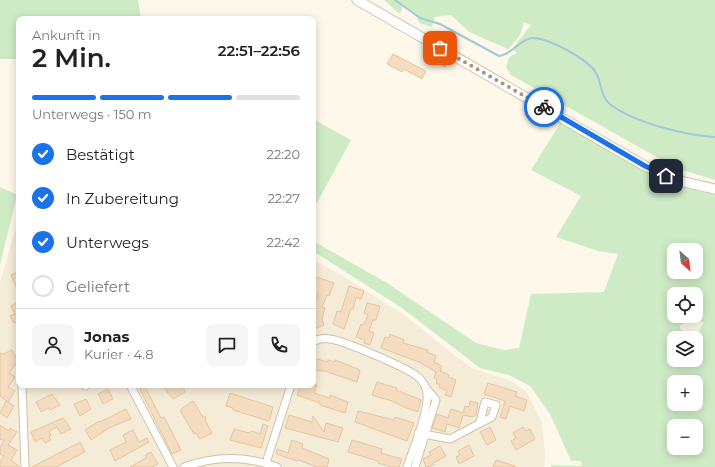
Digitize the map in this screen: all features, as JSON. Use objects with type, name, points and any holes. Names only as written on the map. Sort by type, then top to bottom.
[{"type":"main road","points":[[357,0],[645,166],[676,180],[715,189]]},
{"type":"street","points":[[316,341],[322,338],[339,341],[413,373],[418,377],[426,388],[428,403],[415,467]]},
{"type":"street","points":[[22,388],[25,467]]},
{"type":"street","points":[[132,388],[173,467]]},
{"type":"street","points":[[266,463],[290,388]]},
{"type":"street","points":[[422,434],[450,439],[480,422]]},
{"type":"street","points":[[407,467],[422,434]]},
{"type":"street","points":[[184,467],[223,458],[250,460],[277,467]]},
{"type":"shaded area","points":[[16,227],[16,388],[316,388],[316,262],[343,276],[404,315],[471,368],[511,381],[526,391],[542,423],[545,454],[544,467],[0,467],[0,283]]},
{"type":"green space","points":[[0,0],[138,0],[141,16],[16,16],[16,59],[0,59]]},
{"type":"green space","points":[[384,0],[715,0],[715,180],[676,168],[511,75],[506,67],[509,57],[517,53],[512,49],[531,25],[523,22],[521,34],[508,49],[469,32],[451,15],[435,17],[432,27],[419,23],[416,14],[404,6],[404,3],[400,14]]},
{"type":"green space","points":[[316,121],[351,140],[316,204]]},
{"type":"green space","points":[[561,122],[652,174],[683,186],[715,193],[715,467],[551,467],[551,465],[582,466],[581,461],[571,461],[550,414],[530,386],[509,375],[480,368],[402,308],[316,253],[316,243],[387,283],[476,343],[504,350],[519,348],[531,294],[604,292],[618,254],[598,251],[556,237],[581,196],[531,170]],"holes":[[[667,287],[703,287],[704,322],[699,331],[703,331],[703,367],[667,367],[667,331],[682,331],[679,326],[684,323],[667,323]]]},
{"type":"green space","points":[[0,187],[16,195],[16,199],[0,265]]},
{"type":"building","points":[[426,49],[448,61],[445,67],[423,55]]},
{"type":"building","points":[[393,54],[426,71],[422,79],[404,69],[402,72],[387,64]]},
{"type":"building","points":[[16,272],[16,287],[11,275]]},
{"type":"building","points":[[316,277],[334,283],[329,296],[327,295],[322,307],[325,308],[322,319],[324,325],[316,328],[316,301],[318,293],[316,292]]},
{"type":"building","points":[[349,286],[364,291],[361,299],[356,297],[353,309],[351,309],[344,329],[333,324],[337,311],[341,312]]},
{"type":"building","points":[[367,303],[380,306],[376,320],[373,320],[369,331],[374,333],[370,345],[364,343],[365,340],[356,337],[361,324],[364,325],[368,315],[364,313]]},
{"type":"building","points":[[16,304],[16,323],[14,323],[10,316],[15,314],[11,306]]},
{"type":"building","points":[[390,334],[404,340],[403,343],[428,350],[427,352],[436,356],[434,362],[442,366],[440,371],[449,375],[448,377],[456,380],[451,397],[445,395],[447,391],[439,387],[440,385],[436,383],[437,380],[434,378],[436,372],[419,362],[381,348],[385,337],[389,338]]},
{"type":"building","points":[[12,350],[16,357],[16,364],[9,373],[15,377],[8,387],[15,391],[8,402],[0,396],[0,353],[3,354]]},
{"type":"building","points":[[316,359],[328,362],[328,360],[335,362],[335,360],[360,371],[357,382],[325,371],[316,370]]},
{"type":"building","points":[[377,382],[397,388],[396,390],[421,400],[418,412],[392,401],[372,395]]},
{"type":"building","points":[[488,383],[517,392],[515,396],[527,400],[524,411],[510,406],[506,419],[500,417],[505,401],[484,394]]},
{"type":"building","points":[[139,388],[146,388],[161,418],[164,417],[181,450],[172,454]]},
{"type":"building","points":[[164,388],[183,388],[185,392],[173,399]]},
{"type":"building","points":[[300,388],[316,388],[314,393],[330,398],[330,395],[348,402],[345,413],[320,405],[320,403],[297,395]]},
{"type":"building","points":[[108,389],[113,399],[103,404],[98,394]]},
{"type":"building","points":[[230,393],[273,407],[269,421],[233,410],[233,408],[226,406]]},
{"type":"building","points":[[52,394],[60,405],[50,410],[48,408],[41,412],[36,402]]},
{"type":"building","points":[[86,399],[91,409],[80,416],[74,404]]},
{"type":"building","points":[[6,401],[14,406],[7,418],[0,413]]},
{"type":"building","points":[[193,401],[203,417],[206,417],[205,420],[212,433],[200,439],[196,433],[194,434],[181,412],[181,409]]},
{"type":"building","points":[[470,401],[478,403],[476,415],[473,417],[463,415],[459,428],[447,424],[445,432],[432,428],[437,414],[448,418],[451,409],[463,413],[465,406],[469,407]]},
{"type":"building","points":[[126,409],[131,419],[109,428],[91,440],[85,430],[99,421],[100,422]]},
{"type":"building","points":[[358,411],[394,420],[395,417],[414,423],[407,441],[355,422]]},
{"type":"building","points":[[289,415],[312,422],[313,416],[324,432],[326,423],[343,428],[338,442],[285,428]]},
{"type":"building","points":[[63,418],[71,429],[61,434],[57,427],[49,431],[51,436],[49,437],[51,440],[45,443],[42,438],[35,442],[31,432]]},
{"type":"building","points":[[263,424],[268,426],[261,448],[230,440],[234,429],[249,433],[252,431],[260,434]]},
{"type":"building","points":[[0,425],[9,431],[10,428],[17,432],[8,445],[17,450],[11,460],[20,467],[0,467],[0,462],[4,456],[0,454],[0,447],[4,441],[0,439]]},
{"type":"building","points":[[490,427],[496,440],[487,445],[480,432]]},
{"type":"building","points":[[523,427],[526,431],[530,429],[535,439],[516,450],[511,441],[516,438],[513,433]]},
{"type":"building","points":[[133,430],[139,442],[147,438],[149,442],[115,461],[110,450],[126,442],[123,435]]},
{"type":"building","points":[[292,440],[303,444],[302,448],[329,459],[327,467],[317,467],[276,454],[277,449],[288,453]]},
{"type":"building","points":[[352,440],[382,449],[381,453],[402,459],[399,467],[391,467],[378,463],[378,461],[348,452]]},
{"type":"building","points":[[80,442],[85,452],[56,467],[32,467]]},
{"type":"building","points":[[469,445],[474,456],[459,464],[456,457],[460,455],[458,451]]},
{"type":"building","points":[[440,446],[446,456],[433,463],[434,465],[426,467],[423,459],[431,455],[429,452]]},
{"type":"building","points":[[151,452],[158,464],[152,467],[130,467],[146,458],[145,455]]},
{"type":"building","points":[[496,460],[515,466],[515,467],[493,467]]},
{"type":"waterway","points":[[395,0],[420,18],[440,24],[499,56],[504,55],[521,43],[533,38],[557,45],[577,56],[592,67],[598,77],[607,102],[621,111],[647,123],[675,131],[715,137]]},
{"type":"way so far","points":[[440,48],[544,107]]},
{"type":"route","points":[[544,107],[645,166],[666,176]]}]
